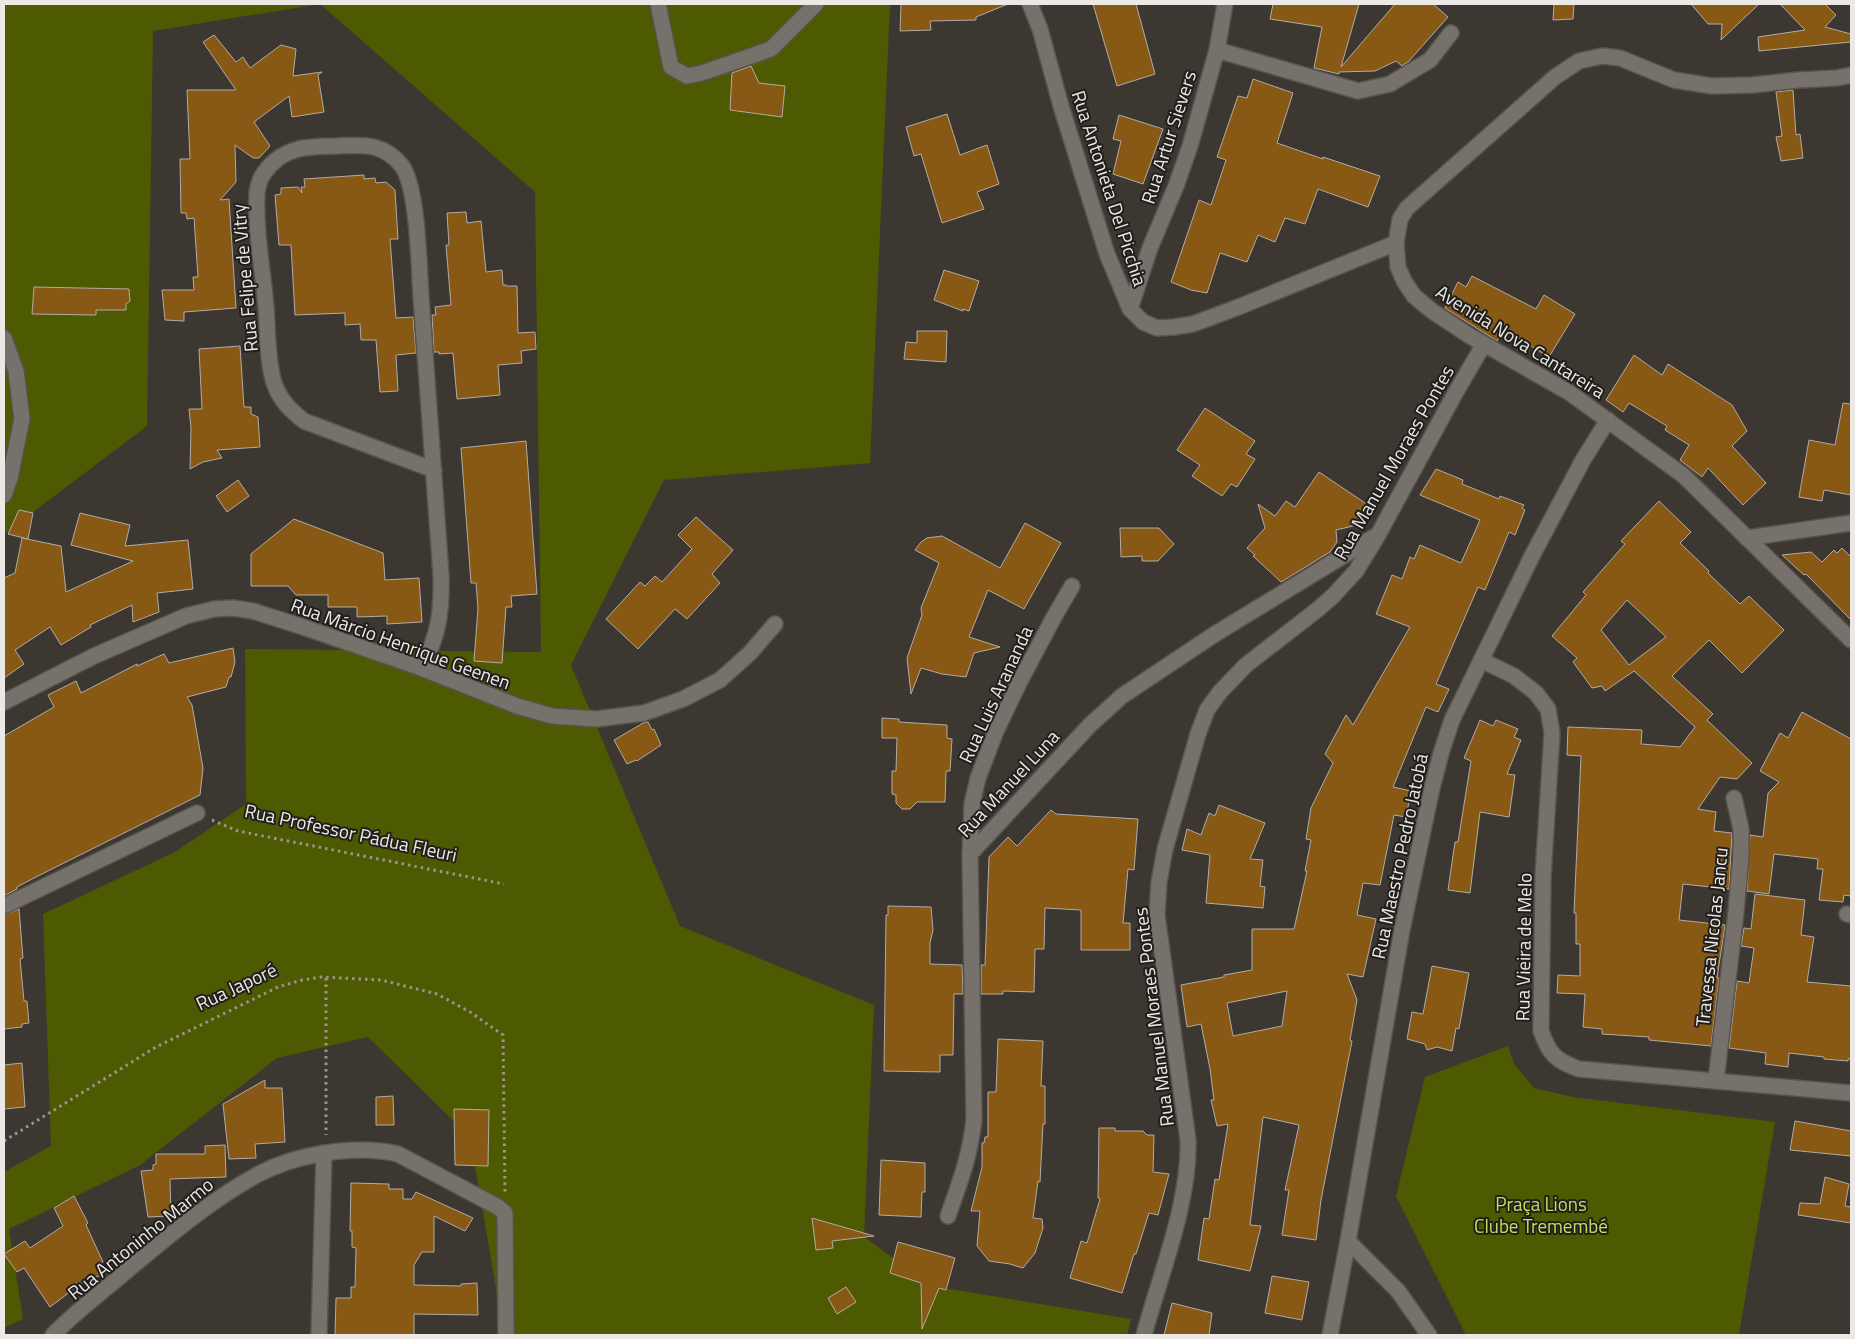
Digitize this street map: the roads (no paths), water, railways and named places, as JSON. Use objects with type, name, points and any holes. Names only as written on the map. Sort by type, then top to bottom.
[{"type":"street","points":[[658,4],[671,67],[687,76],[702,73],[771,49],[816,4]]},
{"type":"street","name":"Rua Antonieta Del Picchia","points":[[1030,4],[1040,29],[1061,106],[1107,254],[1130,309],[1143,322],[1157,328],[1174,328],[1193,324],[1396,243]]},
{"type":"street","name":"Rua Artur Sievers","points":[[1130,309],[1150,248],[1176,186],[1190,146],[1217,50],[1225,4]]},
{"type":"street","points":[[1217,50],[1358,91],[1390,84],[1430,60],[1451,32]]},
{"type":"street","name":"Avenida Nova Cantareira","points":[[1851,75],[1837,78],[1752,85],[1712,86],[1674,80],[1620,58],[1602,56],[1580,61],[1555,76],[1407,208],[1400,218],[1396,243],[1398,267],[1404,281],[1414,296],[1432,311],[1484,344],[1570,394],[1684,476],[1851,640]]},
{"type":"street","name":"Rua Felipe de Vitry","points":[[421,668],[431,651],[437,634],[441,614],[442,575],[417,242],[410,182],[402,167],[388,154],[375,146],[303,147],[290,152],[264,172],[257,190],[270,356],[273,380],[278,393],[289,410],[304,421],[434,470]]},
{"type":"street","points":[[4,338],[16,371],[22,419],[10,478],[4,495]]},
{"type":"street","name":"Rua Manuel Moraes Pontes","points":[[1144,1335],[1179,1210],[1187,1174],[1188,1140],[1157,915],[1159,882],[1165,849],[1198,734],[1207,710],[1220,692],[1246,665],[1333,596],[1356,570],[1378,535],[1484,344]]},
{"type":"street","name":"Rua Maestro Pedro Jatobá","points":[[1330,1335],[1402,930],[1432,788],[1452,720],[1578,468],[1608,420]]},
{"type":"street","points":[[1747,538],[1851,523]]},
{"type":"street","name":"Rua Manuel Luna","points":[[948,1216],[966,1167],[972,1144],[974,1120],[970,854],[1090,724],[1122,696],[1215,634],[1378,535]]},
{"type":"street","name":"Rua Luis Arananda","points":[[970,854],[972,804],[978,778],[996,731],[1019,683],[1072,586]]},
{"type":"street","name":"Rua Márcio Henrique Geenen","points":[[4,702],[94,656],[156,629],[198,612],[233,608],[253,611],[303,626],[421,668],[517,706],[552,716],[596,719],[644,713],[682,700],[720,680],[750,653],[774,624]]},
{"type":"street","name":"Rua Vieira de Melo","points":[[1482,660],[1514,676],[1536,693],[1548,709],[1552,733],[1543,876],[1541,1031],[1547,1048],[1565,1064],[1579,1069],[1851,1093]]},
{"type":"street","name":"Travessa Nicolas Jancu","points":[[1716,1080],[1741,855],[1741,829],[1734,798]]},
{"type":"street","points":[[4,906],[197,812]]},
{"type":"street","name":"Rua Antoninho Marmo","points":[[53,1335],[160,1243],[210,1205],[256,1175],[283,1164],[324,1153],[360,1149],[381,1150],[398,1154],[498,1207],[505,1213],[506,1335]]},
{"type":"street","points":[[319,1335],[324,1153]]},
{"type":"street","points":[[1348,1241],[1398,1291],[1429,1335]]},
{"type":"park label","name":"Praça Lions Clube Tremembé","points":[[1541,1214]]}]
